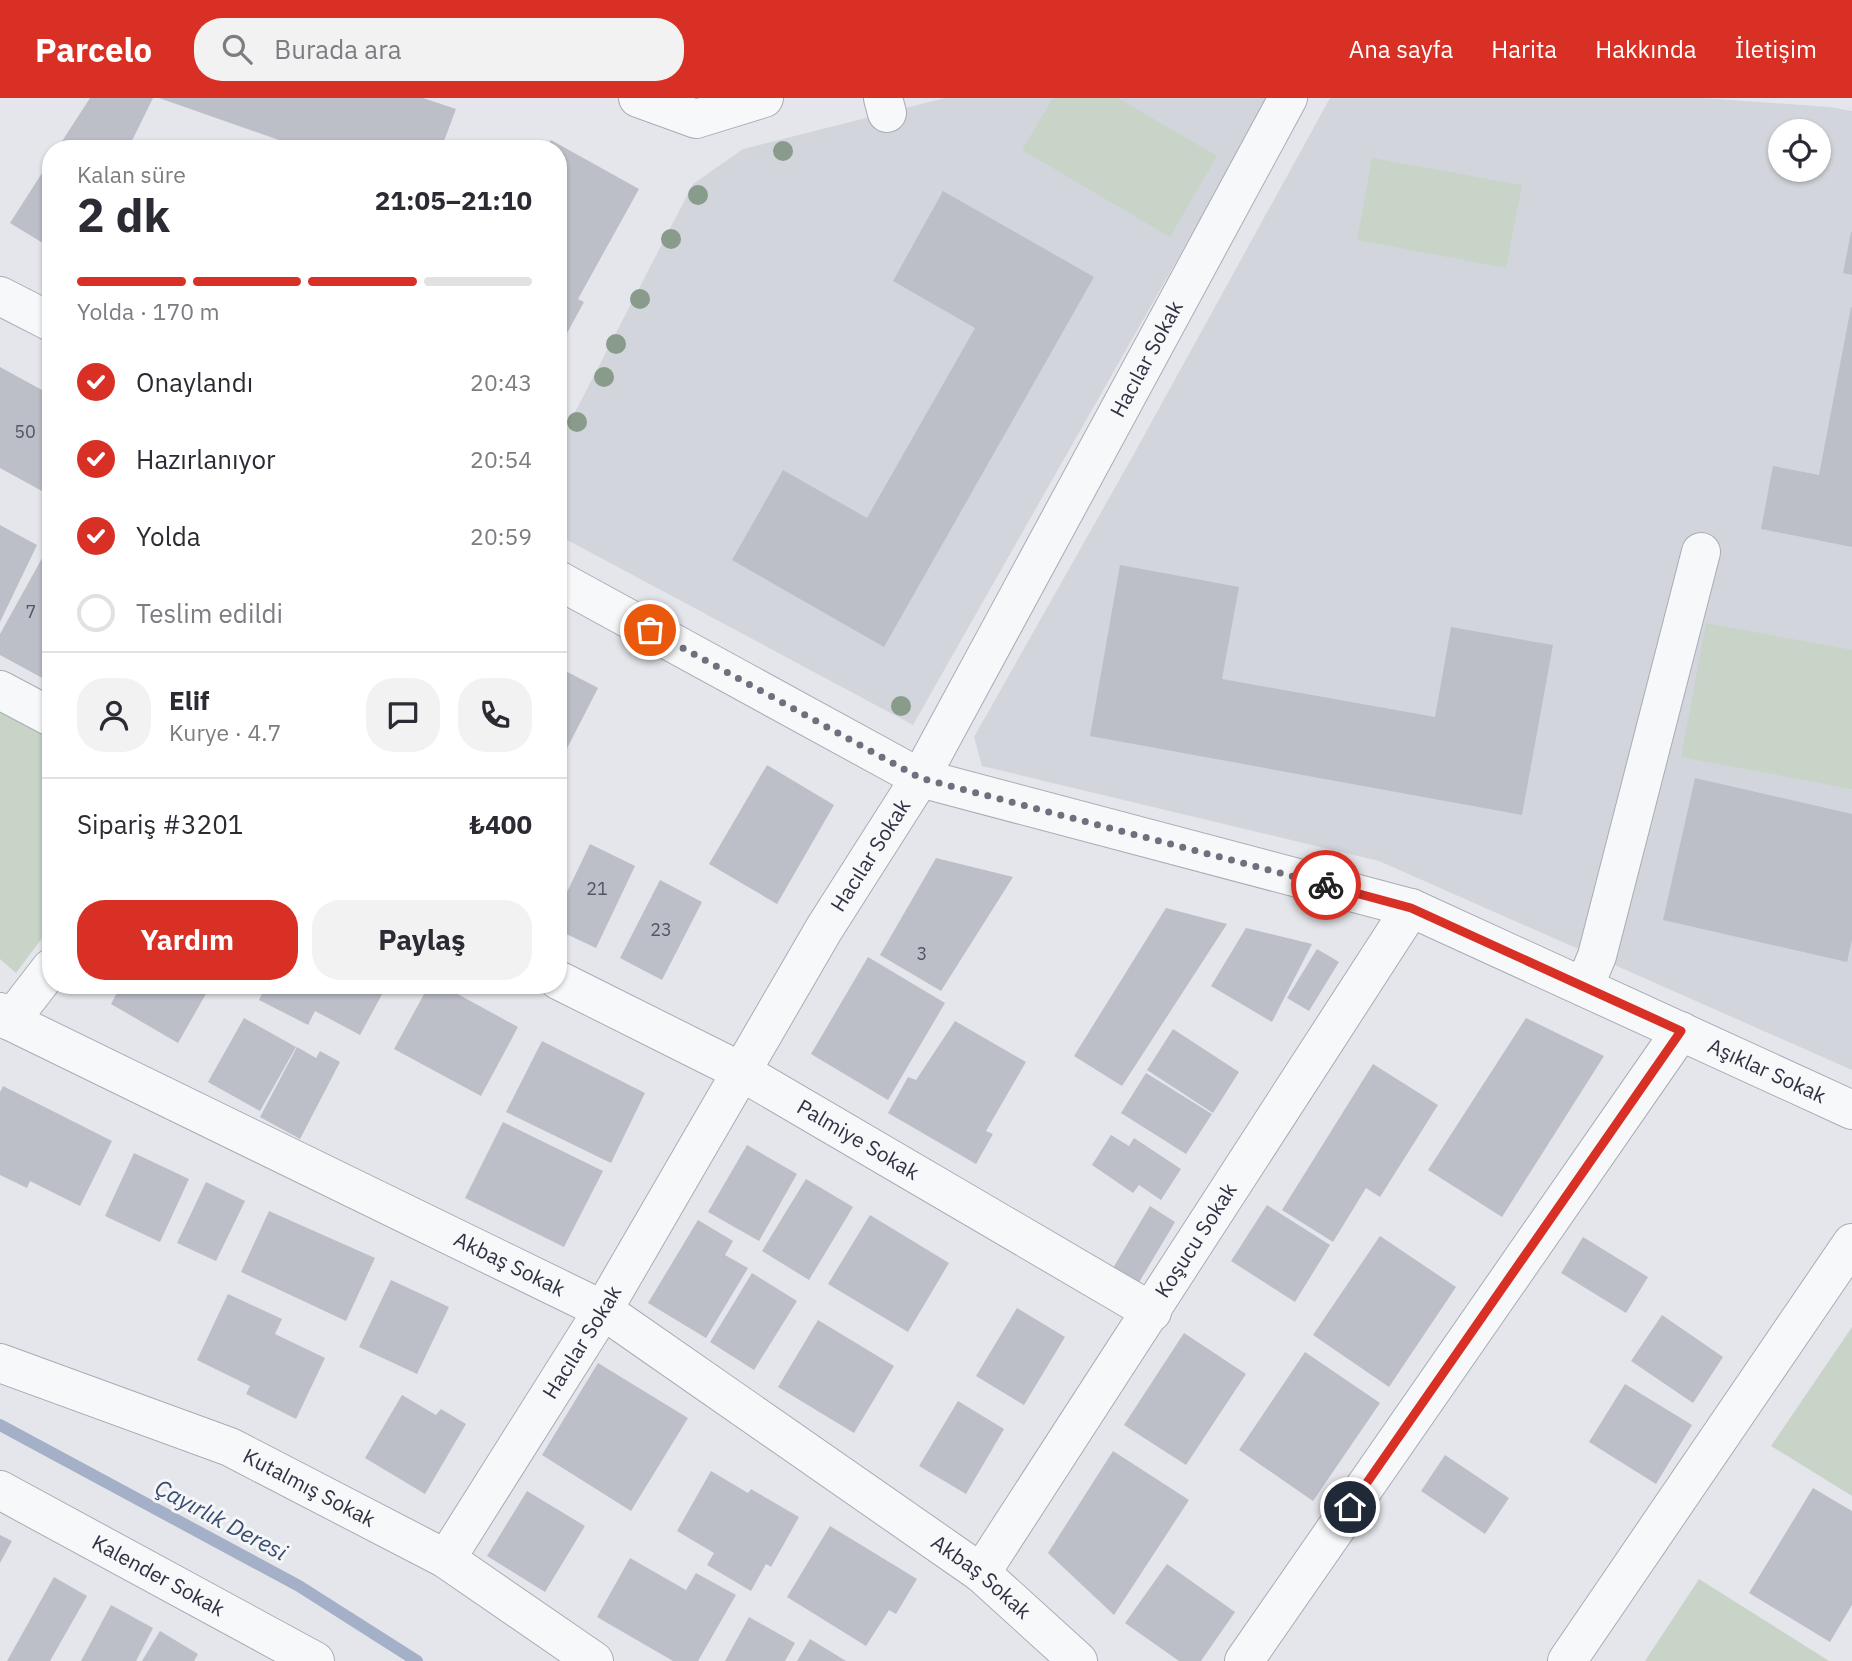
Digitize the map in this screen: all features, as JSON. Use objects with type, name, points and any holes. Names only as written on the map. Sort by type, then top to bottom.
[{"type":"street","points":[[638,98],[696,118],[729,103],[764,98]]},
{"type":"street","name":"Hacılar Sokak","points":[[446,1559],[603,1310],[824,929],[920,778],[1098,423],[1288,98]]},
{"type":"street","points":[[0,296],[42,317]]},
{"type":"street","points":[[1584,987],[1597,956],[1700,552]]},
{"type":"street","name":"Aşıklar Sokak","points":[[567,585],[920,778],[1411,908],[1852,1110]]},
{"type":"street","points":[[0,690],[42,712]]},
{"type":"street","name":"Koşucu Sokak","points":[[981,1573],[1411,908]]},
{"type":"street","points":[[5,1016],[42,977]]},
{"type":"street","name":"Palmiye Sokak","points":[[567,984],[742,1072],[1152,1312]]},
{"type":"street","name":"Akbaş Sokak","points":[[5,1016],[603,1310],[981,1573],[1078,1661]]},
{"type":"street","points":[[1244,1661],[1681,1031]]},
{"type":"street","points":[[1567,1661],[1852,1243]]},
{"type":"street","name":"Kutalmış Sokak","points":[[0,1363],[230,1447],[446,1559],[594,1661]]},
{"type":"street","name":"Kalender Sokak","points":[[0,1490],[316,1661]]},
{"type":"shaded area","points":[[945,98],[1269,98],[913,725],[567,540],[567,428],[693,184],[743,149]]},
{"type":"shaded area","points":[[1330,98],[1703,98],[1852,111],[1852,1070],[1379,861],[982,766],[974,737]]},
{"type":"green space","points":[[1053,98],[1118,98],[1217,156],[1170,237],[1022,150]]},
{"type":"green space","points":[[1372,158],[1522,185],[1506,268],[1357,240]]},
{"type":"green space","points":[[1706,623],[1852,650],[1852,789],[1681,757]]},
{"type":"green space","points":[[0,712],[42,734],[42,938],[16,973],[0,959]]},
{"type":"green space","points":[[1852,1327],[1852,1496],[1771,1446]]},
{"type":"green space","points":[[1699,1579],[1829,1661],[1645,1661]]},
{"type":"building","points":[[90,98],[153,98],[132,140],[63,140]]},
{"type":"building","points":[[159,98],[423,98],[456,109],[444,140],[279,140]]},
{"type":"building","points":[[567,149],[639,189],[578,299],[584,302],[567,333]]},
{"type":"building","points":[[42,173],[42,243],[10,223]]},
{"type":"building","points":[[943,191],[1094,277],[884,647],[732,560],[783,470],[867,518],[975,328],[893,281]]},
{"type":"building","points":[[1852,232],[1852,275],[1843,273]]},
{"type":"building","points":[[1851,307],[1852,547],[1761,529],[1773,466],[1819,475]]},
{"type":"building","points":[[0,367],[42,390],[42,491],[0,468]]},
{"type":"building","points":[[0,525],[37,545],[0,622]]},
{"type":"building","points":[[42,558],[42,678],[0,655],[0,634]]},
{"type":"building","points":[[1120,565],[1239,587],[1222,679],[1435,717],[1451,627],[1553,645],[1522,815],[1090,736]]},
{"type":"building","points":[[567,672],[598,688],[567,748]]},
{"type":"building","points":[[767,765],[834,805],[777,904],[709,864]]},
{"type":"building","points":[[1695,778],[1852,814],[1852,940],[1847,962],[1663,920]]},
{"type":"building","points":[[590,844],[635,866],[596,948],[567,934],[567,892]]},
{"type":"building","points":[[936,858],[1013,877],[941,991],[880,955]]},
{"type":"building","points":[[660,880],[702,902],[662,980],[620,958]]},
{"type":"building","points":[[1166,908],[1227,924],[1122,1086],[1074,1056]]},
{"type":"building","points":[[1246,928],[1312,944],[1272,1022],[1211,986]]},
{"type":"building","points":[[1317,949],[1339,962],[1309,1011],[1287,998]]},
{"type":"building","points":[[868,957],[945,1003],[888,1100],[811,1054]]},
{"type":"building","points":[[116,994],[206,994],[178,1043],[111,1004]]},
{"type":"building","points":[[262,994],[382,994],[360,1035],[315,1011],[308,1025],[259,1000]]},
{"type":"building","points":[[424,994],[458,994],[518,1027],[481,1096],[394,1049]]},
{"type":"building","points":[[244,1018],[296,1047],[260,1111],[208,1082]]},
{"type":"building","points":[[1526,1018],[1604,1056],[1502,1217],[1428,1170]]},
{"type":"building","points":[[955,1021],[1026,1062],[986,1131],[993,1134],[976,1164],[888,1113],[908,1077],[916,1080]]},
{"type":"building","points":[[1173,1029],[1239,1072],[1213,1113],[1147,1070]]},
{"type":"building","points":[[542,1041],[645,1093],[611,1163],[506,1112]]},
{"type":"building","points":[[297,1047],[316,1058],[320,1051],[340,1062],[300,1139],[260,1117]]},
{"type":"building","points":[[1373,1064],[1438,1105],[1380,1197],[1366,1188],[1333,1242],[1282,1210]]},
{"type":"building","points":[[1146,1073],[1212,1114],[1186,1154],[1121,1113]]},
{"type":"building","points":[[3,1086],[112,1141],[80,1206],[30,1181],[27,1188],[0,1175],[0,1092]]},
{"type":"building","points":[[503,1122],[603,1171],[564,1247],[465,1198]]},
{"type":"building","points":[[1111,1135],[1129,1146],[1134,1138],[1181,1169],[1161,1200],[1139,1185],[1133,1193],[1092,1165]]},
{"type":"building","points":[[747,1145],[797,1174],[759,1241],[708,1212]]},
{"type":"building","points":[[134,1153],[189,1179],[160,1242],[105,1216]]},
{"type":"building","points":[[806,1179],[853,1207],[809,1280],[762,1251]]},
{"type":"building","points":[[206,1182],[245,1201],[216,1261],[177,1243]]},
{"type":"building","points":[[1267,1205],[1330,1245],[1295,1302],[1231,1261]]},
{"type":"building","points":[[1150,1206],[1175,1222],[1138,1284],[1113,1268]]},
{"type":"building","points":[[269,1211],[375,1258],[346,1321],[241,1272]]},
{"type":"building","points":[[870,1215],[949,1263],[908,1332],[828,1284]]},
{"type":"building","points":[[698,1220],[733,1241],[725,1255],[748,1268],[706,1338],[648,1303]]},
{"type":"building","points":[[1380,1236],[1456,1287],[1389,1387],[1313,1335]]},
{"type":"building","points":[[1583,1237],[1648,1277],[1626,1313],[1561,1273]]},
{"type":"building","points":[[752,1273],[797,1301],[754,1370],[710,1342]]},
{"type":"building","points":[[391,1280],[449,1307],[417,1374],[359,1347]]},
{"type":"building","points":[[228,1294],[282,1319],[275,1334],[325,1358],[296,1419],[246,1394],[250,1386],[197,1360]]},
{"type":"building","points":[[1017,1308],[1065,1337],[1024,1405],[976,1376]]},
{"type":"building","points":[[1662,1315],[1723,1357],[1693,1403],[1631,1361]]},
{"type":"building","points":[[818,1320],[894,1366],[854,1433],[778,1387]]},
{"type":"building","points":[[1184,1333],[1246,1374],[1186,1465],[1124,1425]]},
{"type":"building","points":[[1305,1352],[1380,1403],[1313,1501],[1239,1450]]},
{"type":"building","points":[[598,1363],[688,1418],[631,1511],[542,1455]]},
{"type":"building","points":[[1625,1384],[1692,1425],[1656,1484],[1589,1442]]},
{"type":"building","points":[[402,1395],[436,1415],[441,1409],[466,1424],[425,1494],[365,1458]]},
{"type":"building","points":[[958,1401],[1004,1429],[966,1494],[919,1466]]},
{"type":"building","points":[[1113,1451],[1189,1500],[1114,1615],[1048,1553]]},
{"type":"building","points":[[1445,1455],[1509,1498],[1485,1534],[1421,1491]]},
{"type":"building","points":[[711,1471],[748,1493],[751,1489],[799,1517],[771,1567],[766,1564],[751,1591],[707,1565],[714,1553],[677,1531]]},
{"type":"building","points":[[1813,1488],[1852,1511],[1852,1605],[1830,1642],[1749,1593]]},
{"type":"building","points":[[527,1491],[585,1526],[545,1592],[487,1556]]},
{"type":"building","points":[[830,1526],[917,1579],[896,1614],[889,1610],[866,1646],[787,1597]]},
{"type":"building","points":[[0,1535],[12,1541],[0,1563]]},
{"type":"building","points":[[630,1558],[686,1590],[696,1573],[736,1595],[698,1661],[673,1661],[597,1617]]},
{"type":"building","points":[[1167,1564],[1235,1612],[1201,1661],[1179,1661],[1125,1623]]},
{"type":"building","points":[[54,1577],[87,1596],[50,1661],[7,1661]]},
{"type":"building","points":[[111,1605],[153,1628],[136,1661],[81,1661]]},
{"type":"building","points":[[749,1617],[795,1643],[785,1661],[725,1661]]},
{"type":"building","points":[[160,1631],[198,1654],[194,1661],[142,1661]]},
{"type":"building","points":[[810,1639],[846,1661],[797,1661]]},
{"type":"waterway","name":"Çayırlık Deresi","points":[[0,1425],[299,1586],[417,1661]]},
{"type":"way so far","points":[[650,630],[920,778],[1326,885]]},
{"type":"route","points":[[1326,885],[1411,908],[1681,1031],[1350,1507]]}]
